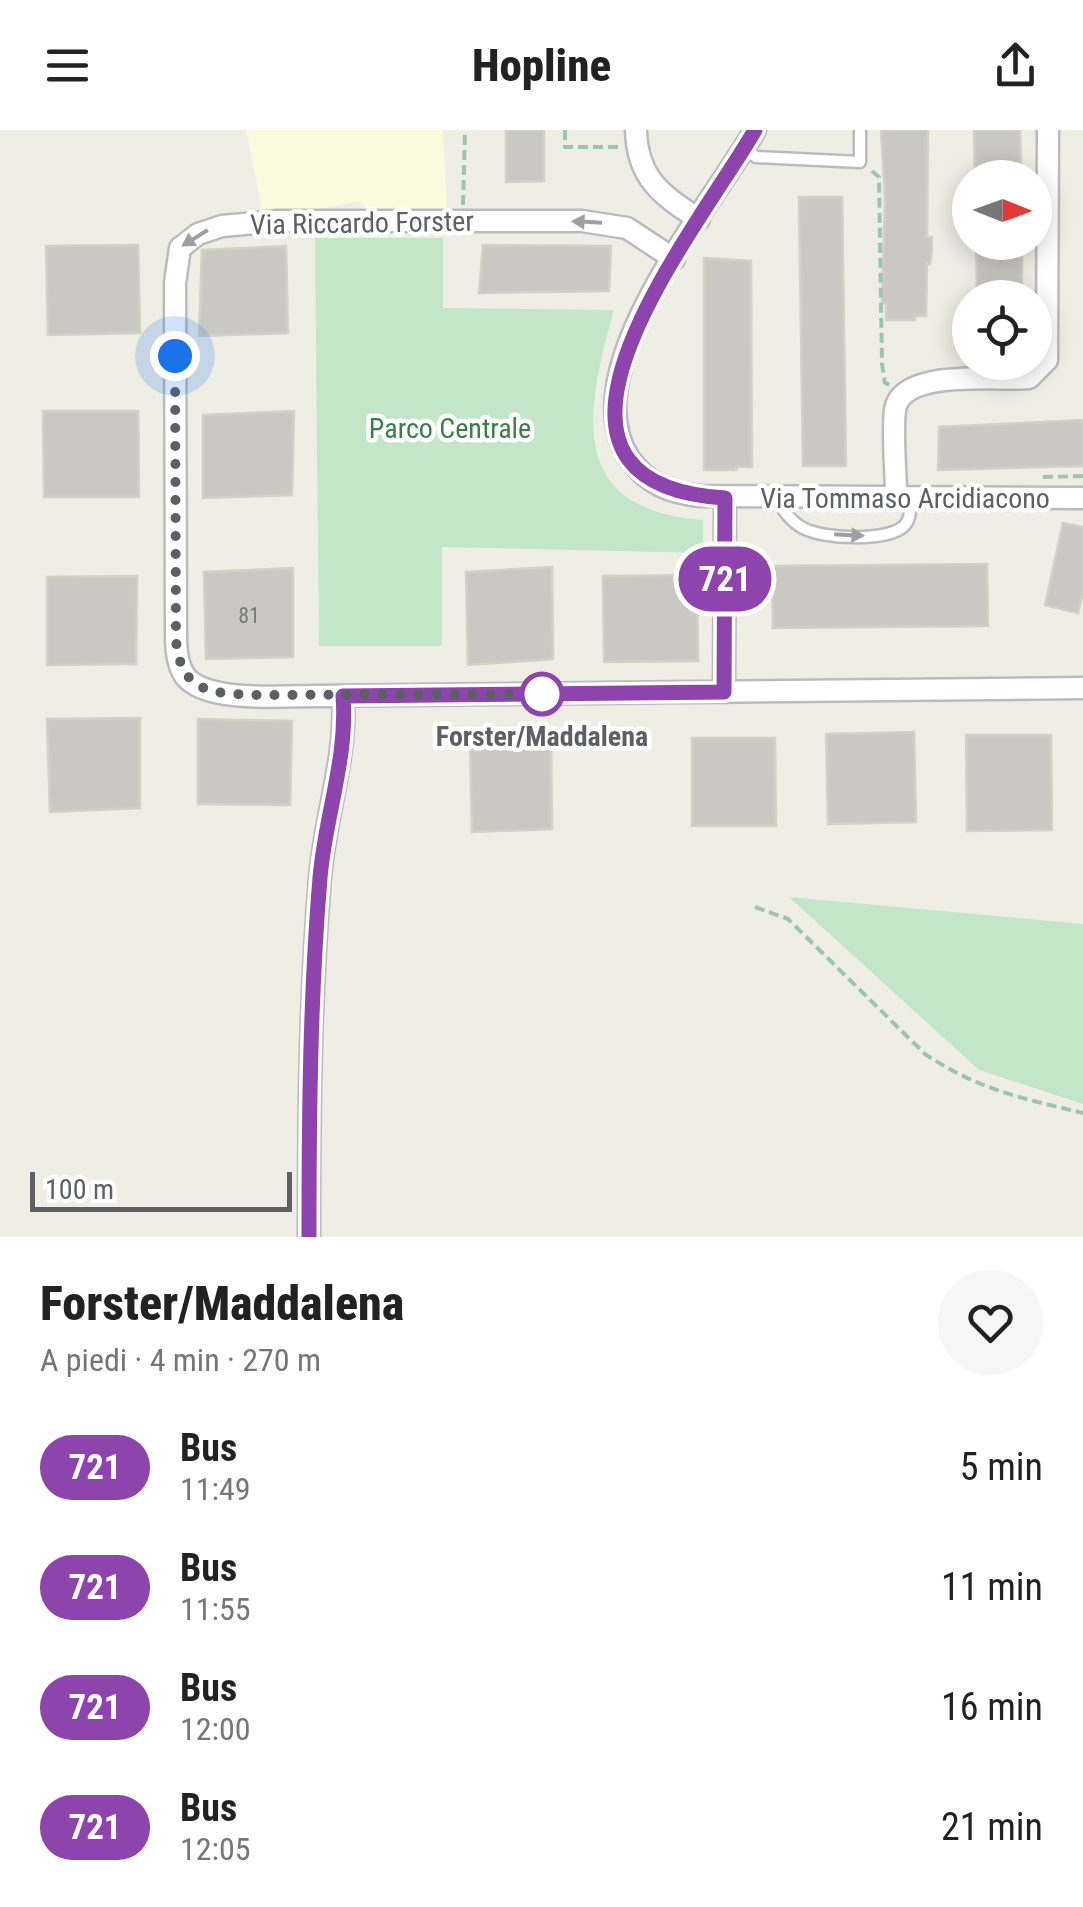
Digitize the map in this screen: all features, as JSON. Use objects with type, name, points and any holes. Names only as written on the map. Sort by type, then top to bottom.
[{"type":"street","points":[[903,496],[896,408],[904,393],[921,382],[1029,378],[1047,360],[1048,130]]},
{"type":"street","points":[[636,138],[650,183],[699,220]]},
{"type":"street","name":"Via Tommaso Arcidiacono","points":[[750,139],[674,259],[629,344],[617,383],[615,426],[632,462],[654,484],[685,495],[1083,498]]},
{"type":"street","name":"Via Riccardo Forster","points":[[674,259],[644,236],[608,223],[250,222],[206,230],[188,240],[178,255],[176,620],[180,666],[190,681],[218,692],[343,696],[1083,688]]},
{"type":"street","points":[[724,692],[725,498]]},
{"type":"street","points":[[309,1237],[317,912],[324,843],[342,750],[343,696]]},
{"type":"lane","points":[[750,139],[756,157],[860,162],[860,130]]},
{"type":"lane","points":[[775,498],[790,518],[810,531],[874,536],[890,534],[905,525],[910,516],[903,496]]},
{"type":"path","points":[[463,221],[465,130]]},
{"type":"path","points":[[565,130],[565,147],[636,138]]},
{"type":"path","points":[[860,162],[879,177],[885,383],[904,393]]},
{"type":"path","points":[[1027,478],[1083,476]]},
{"type":"path","points":[[755,907],[788,919],[925,1054],[950,1070],[990,1091],[1083,1114]]},
{"type":"shaded area","points":[[246,130],[443,130],[447,210],[367,210],[360,201],[319,209],[262,210]]},
{"type":"green space","name":"Parco Centrale","points":[[315,238],[443,238],[443,308],[614,310],[597,383],[593,417],[596,448],[606,475],[627,497],[658,512],[703,520],[703,553],[442,547],[442,646],[319,646]]},
{"type":"green space","points":[[789,897],[1083,924],[1083,1104],[979,1070]]},
{"type":"building","points":[[506,130],[544,130],[544,181],[506,182]]},
{"type":"building","points":[[881,130],[928,130],[927,237],[932,237],[932,250],[930,264],[927,263],[926,316],[915,316],[915,320],[886,320],[886,304],[882,303],[885,198]]},
{"type":"building","points":[[974,130],[1020,130],[1021,160],[975,160]]},
{"type":"building","points":[[799,197],[842,197],[846,466],[803,466]]},
{"type":"building","points":[[138,245],[140,333],[48,335],[46,246]]},
{"type":"building","points":[[483,245],[611,246],[609,291],[479,293]]},
{"type":"building","points":[[286,246],[288,333],[199,336],[202,250]]},
{"type":"building","points":[[704,258],[751,261],[752,467],[704,470]]},
{"type":"building","points":[[976,260],[1022,260],[1022,280],[977,280]]},
{"type":"building","points":[[43,411],[138,411],[139,497],[44,497]]},
{"type":"building","points":[[294,411],[292,495],[203,498],[203,415]]},
{"type":"building","points":[[1083,420],[1083,466],[938,470],[939,427]]},
{"type":"building","points":[[1063,523],[1083,527],[1083,592],[1078,613],[1045,605]]},
{"type":"building","points":[[987,564],[988,626],[773,628],[772,566]]},
{"type":"building","points":[[552,567],[553,659],[468,665],[466,572]]},
{"type":"building","points":[[293,568],[293,657],[206,659],[204,572]]},
{"type":"building","points":[[697,575],[698,661],[604,662],[603,576]]},
{"type":"building","points":[[137,576],[136,664],[47,665],[47,577]]},
{"type":"building","points":[[140,718],[140,808],[50,812],[47,719]]},
{"type":"building","points":[[198,719],[292,721],[290,805],[198,804]]},
{"type":"building","points":[[914,732],[916,822],[828,824],[826,734]]},
{"type":"building","points":[[966,735],[1051,735],[1052,830],[967,831]]},
{"type":"building","points":[[551,737],[552,829],[472,832],[470,739]]},
{"type":"building","points":[[692,738],[775,738],[776,826],[692,826]]},
{"type":"bus line","name":"721","points":[[309,1237],[310,1060],[317,912],[324,843],[342,750],[343,696],[724,692],[725,498],[685,495],[654,484],[626,454],[615,426],[614,410],[617,383],[642,315],[755,130]]},
{"type":"place","name":"Forster/Maddalena","points":[[542,694]]},
{"type":"route","points":[[175,356],[176,640],[180,666],[190,681],[218,692],[257,695],[559,694],[542,694]]}]
